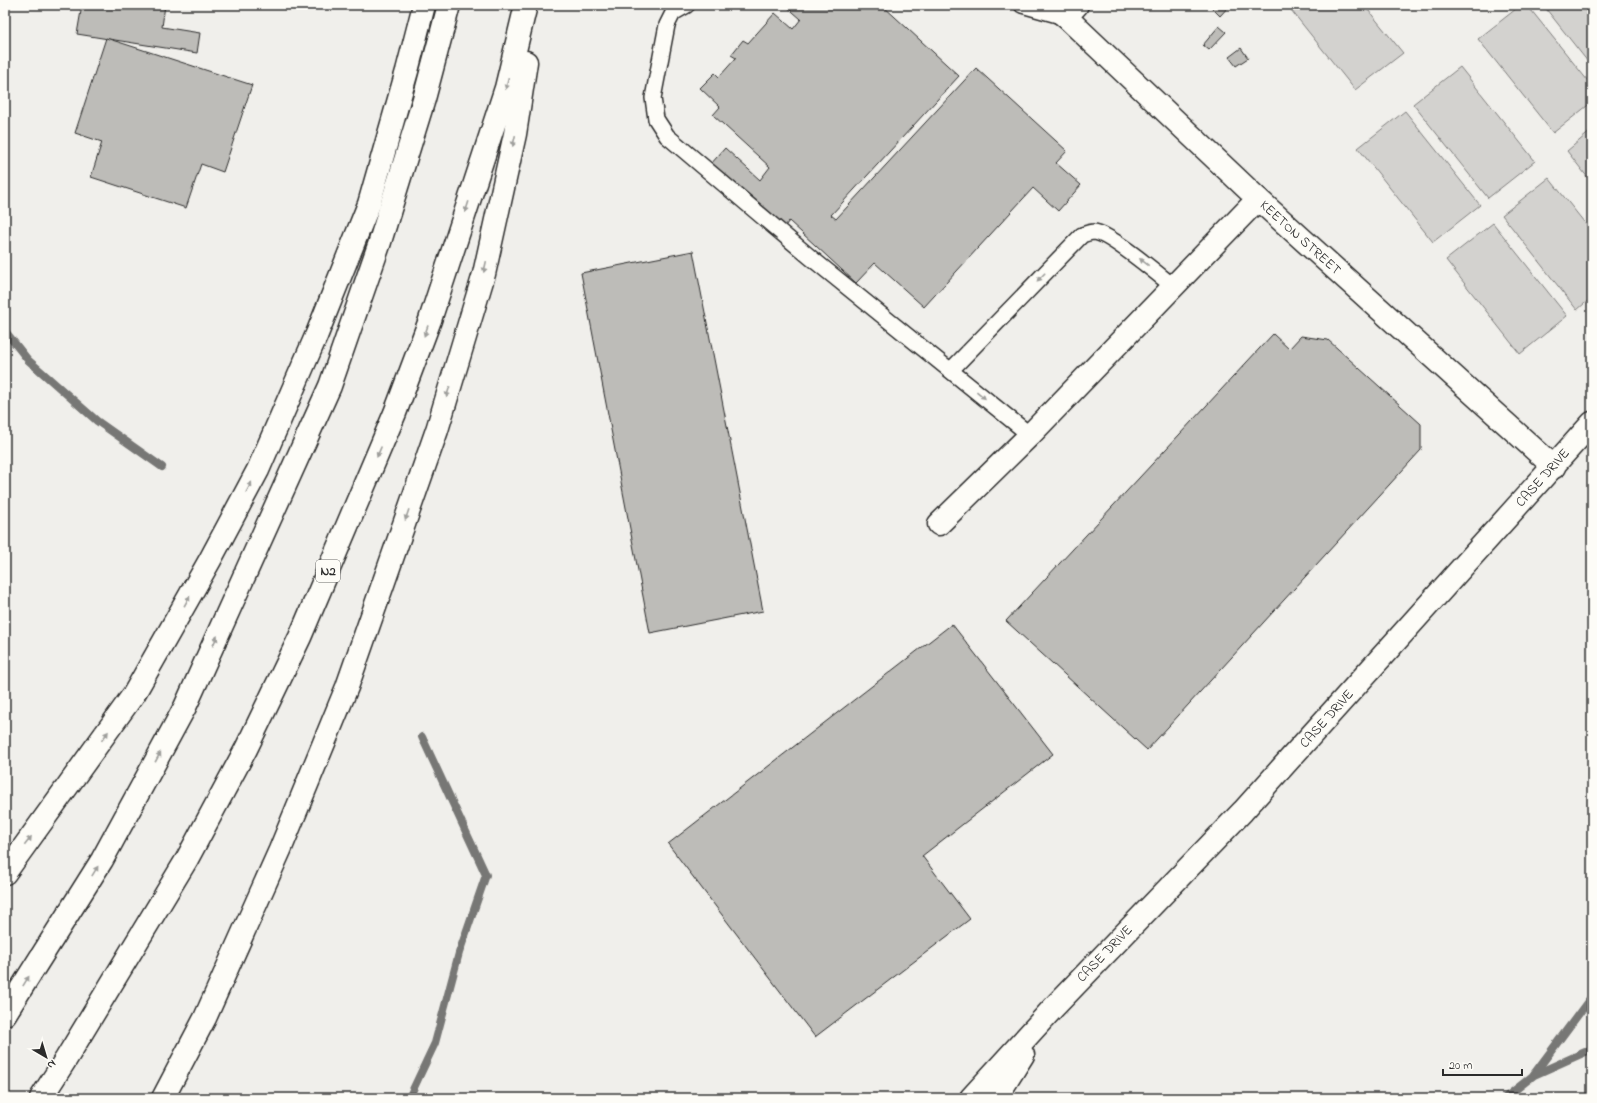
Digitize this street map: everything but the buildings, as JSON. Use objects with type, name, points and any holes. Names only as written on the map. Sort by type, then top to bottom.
[{"type":"main road","points":[[5,872],[134,694],[206,567],[258,470],[317,334],[369,204],[424,5]]},
{"type":"main road","points":[[5,1014],[102,860],[186,707],[326,393],[379,245],[424,99],[449,5]]},
{"type":"main road","name":"N2","points":[[41,1098],[187,859],[246,749],[300,637],[396,413],[430,320],[506,88],[526,5]]},
{"type":"main road","points":[[163,1098],[208,1012],[280,850],[347,687],[437,430],[484,274],[515,134],[534,5]]},
{"type":"main road","name":"KEETON STREET","points":[[1065,9],[1258,199],[1554,466]]},
{"type":"main road","points":[[940,524],[1030,435],[1258,199]]},
{"type":"main road","name":"CASE DRIVE","points":[[971,1098],[1054,1007],[1243,812],[1592,423]]},
{"type":"main road","name":"CASE DRIVE","points":[[996,1098],[1054,1007]]},
{"type":"lane","points":[[687,5],[673,13],[667,25],[653,98],[656,119],[667,136],[810,257],[1030,435]]},
{"type":"lane","points":[[1022,5],[1065,9]]},
{"type":"lane","points":[[951,370],[1082,235],[1094,232],[1103,235],[1140,260],[1174,287]]},
{"type":"shaded area","points":[[1287,5],[1364,5],[1403,53],[1355,90]]},
{"type":"shaded area","points":[[1521,5],[1527,5],[1592,86],[1592,102],[1553,133],[1478,39]]},
{"type":"shaded area","points":[[1543,5],[1592,5],[1592,67]]},
{"type":"shaded area","points":[[1460,67],[1535,161],[1488,198],[1413,104]]},
{"type":"shaded area","points":[[1405,111],[1480,205],[1433,242],[1358,148]]},
{"type":"shaded area","points":[[1592,130],[1592,183],[1567,151]]},
{"type":"shaded area","points":[[1549,178],[1592,232],[1592,297],[1577,310],[1502,215]]},
{"type":"shaded area","points":[[1493,223],[1567,316],[1520,354],[1446,260]]},
{"type":"waterway","points":[[5,331],[28,360],[97,421],[162,467]]},
{"type":"waterway","points":[[409,1098],[435,1043],[459,953],[486,875],[422,737]]},
{"type":"waterway","points":[[1534,1074],[1592,996]]},
{"type":"waterway","points":[[1505,1098],[1534,1075],[1592,1049]]}]
